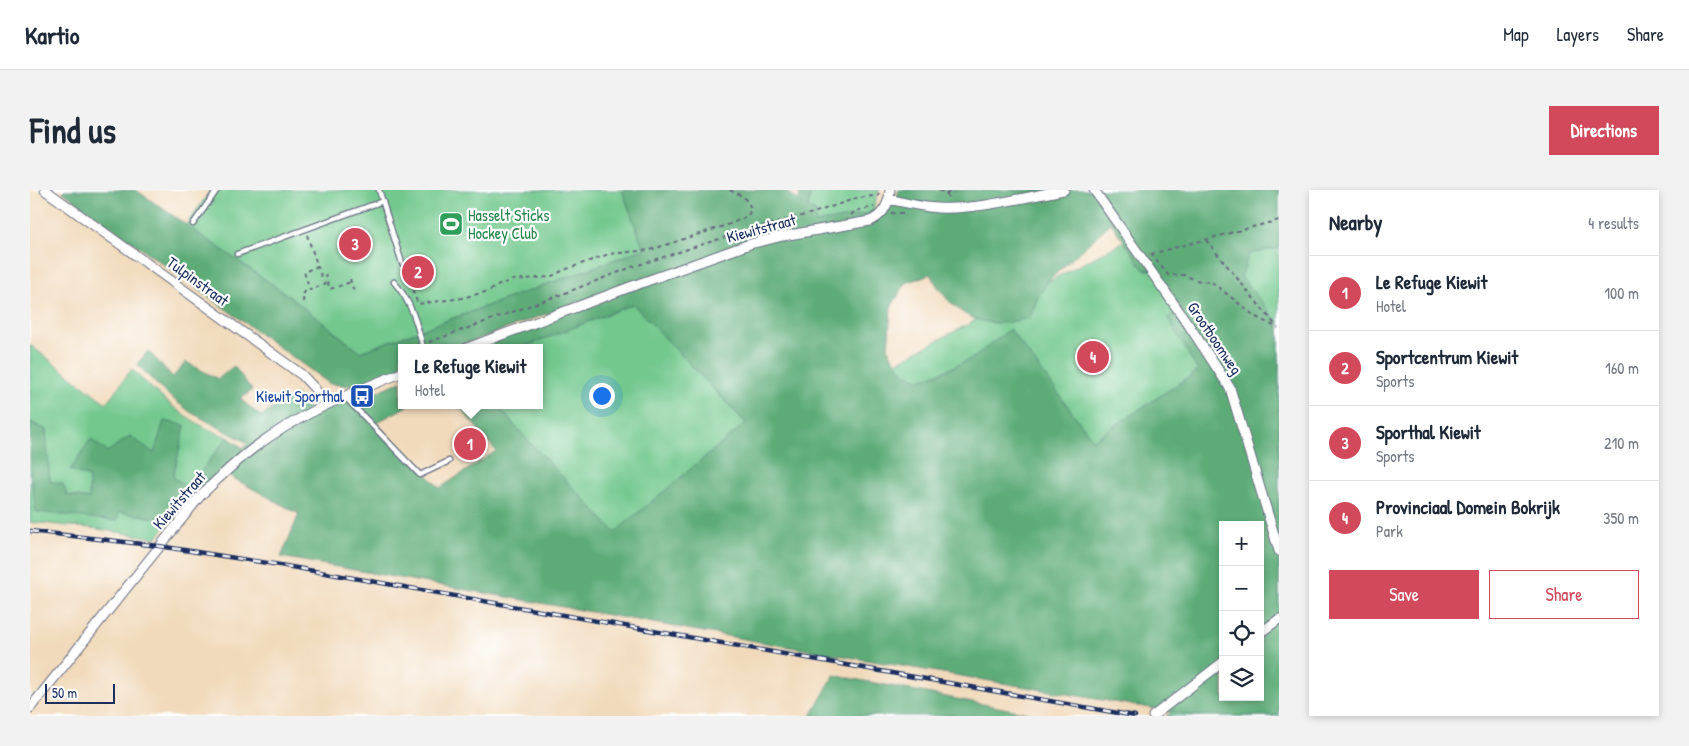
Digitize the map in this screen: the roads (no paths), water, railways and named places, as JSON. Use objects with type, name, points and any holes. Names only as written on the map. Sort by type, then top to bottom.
[{"type":"street","name":"Tulpinstraat","points":[[45,190],[57,193],[302,375],[315,389],[325,405]]},
{"type":"street","points":[[885,194],[925,206],[956,207],[986,204],[1064,190]]},
{"type":"street","name":"Grootboomweg","points":[[1094,190],[1188,324],[1230,388],[1279,551]]},
{"type":"street","name":"Kiewitstraat","points":[[478,344],[750,244],[877,218],[885,210],[885,194]]},
{"type":"street","name":"Kiewitstraat","points":[[30,708],[201,495],[234,464],[276,432],[325,405],[398,374]]},
{"type":"street","points":[[1264,630],[1279,619]]},
{"type":"street","points":[[1153,716],[1219,665]]},
{"type":"lane","points":[[193,224],[217,190]]},
{"type":"lane","points":[[379,190],[402,264]]},
{"type":"lane","points":[[237,254],[383,201]]},
{"type":"lane","points":[[394,282],[404,293],[414,314],[422,344]]},
{"type":"lane","points":[[344,396],[420,475],[449,461]]},
{"type":"railway","points":[[30,531],[159,546],[280,565],[1135,716]]},
{"type":"place","name":"Hasselt Sticks Hockey Club","points":[[451,224]]},
{"type":"place","name":"Sporthal Kiewit","points":[[355,244]]},
{"type":"place","name":"Sportcentrum Kiewit","points":[[418,272]]},
{"type":"place","name":"Provinciaal Domein Bokrijk","points":[[1093,357]]},
{"type":"place","name":"Kiewit Sporthal","points":[[362,396]]},
{"type":"place","name":"Le Refuge Kiewit","points":[[470,444]]}]
